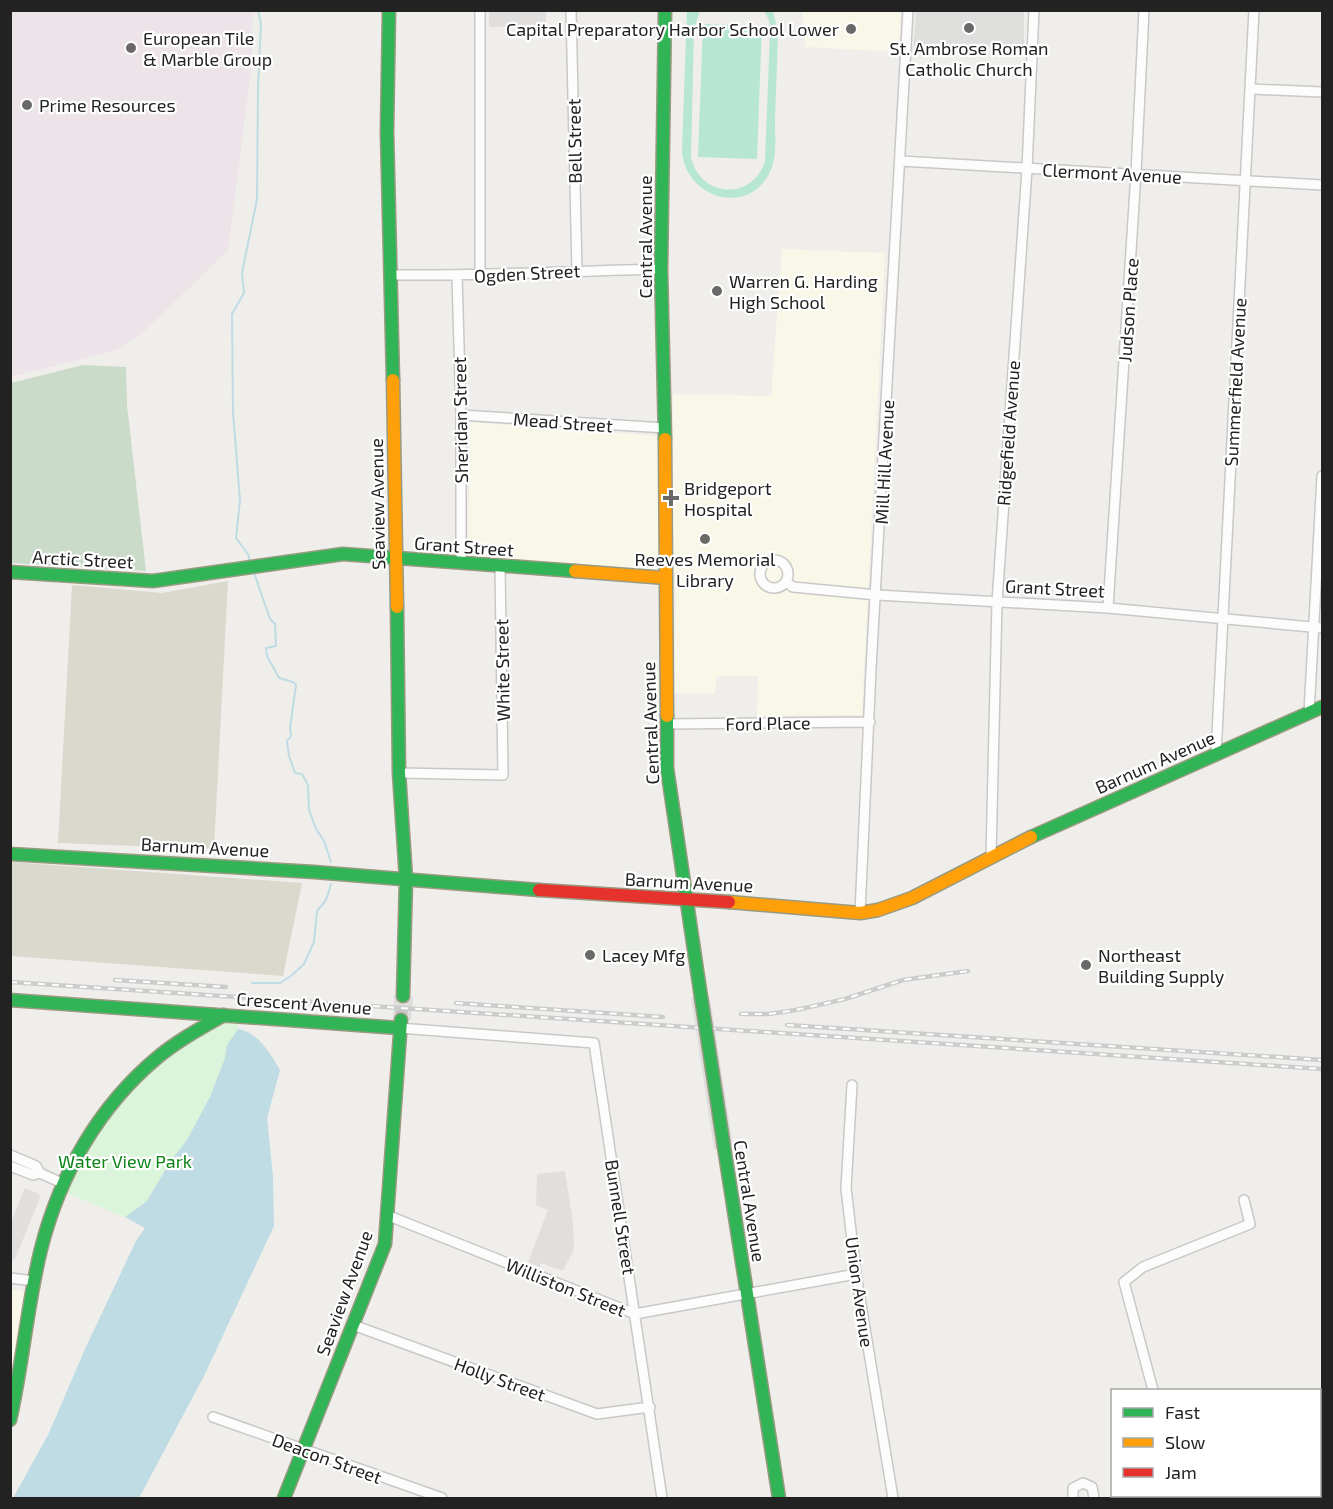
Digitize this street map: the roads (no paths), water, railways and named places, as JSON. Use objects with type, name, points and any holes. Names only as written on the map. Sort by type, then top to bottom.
[{"type":"main road","name":"Seaview Avenue","points":[[388,10],[387,132],[392,275],[399,773],[405,879],[403,996]]},
{"type":"main road","name":"Central Avenue","points":[[665,10],[662,269],[667,768],[684,898],[777,1498]]},
{"type":"main road","name":"Grant Street","points":[[153,581],[259,564],[343,554],[666,578]]},
{"type":"main road","name":"Arctic Street","points":[[10,572],[153,581]]},
{"type":"main road","name":"Barnum Avenue","points":[[10,854],[405,879],[631,897],[684,898],[860,913],[894,905],[991,856],[1323,707]]},
{"type":"main road","name":"Crescent Avenue","points":[[10,1000],[224,1015],[400,1024]]},
{"type":"main road","points":[[10,1420],[19,1382],[41,1248],[63,1183],[94,1127],[126,1087],[157,1057],[199,1028],[224,1015]]},
{"type":"main road","name":"Seaview Avenue","points":[[284,1498],[386,1244],[400,1024]]},
{"type":"street","points":[[480,10],[480,276]]},
{"type":"street","name":"Bell Street","points":[[571,10],[577,270]]},
{"type":"street","name":"Mill Hill Avenue","points":[[860,913],[908,10]]},
{"type":"street","name":"Ridgefield Avenue","points":[[991,856],[996,602],[1027,169],[1034,10]]},
{"type":"street","name":"Judson Place","points":[[1108,608],[1136,173],[1144,10]]},
{"type":"street","name":"Summerfield Avenue","points":[[1216,754],[1254,10]]},
{"type":"street","points":[[1251,89],[1323,92]]},
{"type":"street","name":"Clermont Avenue","points":[[901,161],[1323,185]]},
{"type":"street","name":"Ogden Street","points":[[392,275],[480,276],[577,270],[662,269]]},
{"type":"street","name":"Sheridan Street","points":[[457,276],[461,415],[461,563]]},
{"type":"street","name":"Mead Street","points":[[461,415],[665,428]]},
{"type":"street","points":[[1309,713],[1318,628],[1323,476]]},
{"type":"street","name":"White Street","points":[[399,773],[503,775],[500,566]]},
{"type":"street","name":"Grant Street","points":[[786,582],[793,586],[877,595],[1108,608],[1318,628]]},
{"type":"street","name":"Ford Place","points":[[666,724],[870,722]]},
{"type":"street","name":"Crescent Avenue","points":[[400,1024],[594,1043]]},
{"type":"street","name":"Bunnell Street","points":[[594,1043],[662,1498]]},
{"type":"street","name":"Union Avenue","points":[[852,1085],[846,1188],[856,1274],[893,1498]]},
{"type":"street","points":[[10,1155],[36,1166],[40,1173],[63,1183]]},
{"type":"street","points":[[10,1166],[33,1175],[40,1173]]},
{"type":"street","points":[[1153,1389],[1124,1282],[1143,1267],[1250,1224],[1244,1200]]},
{"type":"street","name":"Williston Street","points":[[389,1216],[635,1314],[856,1274]]},
{"type":"street","points":[[10,1278],[34,1281]]},
{"type":"street","name":"Holly Street","points":[[353,1325],[597,1414],[650,1407]]},
{"type":"street","name":"Deacon Street","points":[[213,1417],[442,1498]]},
{"type":"street","points":[[1072,1498],[1073,1488],[1083,1482],[1092,1487],[1094,1498]]},
{"type":"water","points":[[238,1029],[252,1034],[268,1050],[280,1070],[267,1118],[273,1176],[274,1226],[204,1376],[139,1498],[13,1498],[48,1435],[85,1349],[136,1241],[145,1228],[125,1217],[147,1201],[170,1162],[187,1140],[210,1097],[225,1058],[227,1045]]},
{"type":"waterway","points":[[250,562],[248,554],[236,538],[240,500],[233,412],[232,314],[244,293],[242,273],[257,199],[261,24],[258,10]]},
{"type":"waterway","points":[[253,570],[270,619],[275,624],[276,646],[266,648],[267,656],[279,678],[296,685],[291,736],[287,741],[289,756],[295,773],[302,774],[308,785],[309,810],[331,862]]},
{"type":"waterway","points":[[252,983],[280,983],[304,964],[314,942],[317,911],[326,900],[331,884]]},
{"type":"tunnel","points":[[401,1020],[403,996]]},
{"type":"railway","points":[[741,1014],[769,1014],[796,1010],[845,999],[903,980],[968,971]]},
{"type":"railway","points":[[115,980],[226,987]]},
{"type":"railway","points":[[10,982],[1322,1069]]},
{"type":"railway","points":[[456,1003],[663,1017]]},
{"type":"railway","points":[[787,1025],[1322,1060]]},
{"type":"place","name":"St. Ambrose Roman Catholic Church","points":[[969,28]]},
{"type":"place","name":"Capital Preparatory Harbor School Lower","points":[[851,29]]},
{"type":"place","name":"European Tile & Marble Group","points":[[131,48]]},
{"type":"place","name":"Prime Resources","points":[[27,105]]},
{"type":"place","name":"Warren G. Harding High School","points":[[717,291]]},
{"type":"place","name":"Bridgeport Hospital","points":[[671,498]]},
{"type":"place","name":"Reeves Memorial Library","points":[[705,539]]},
{"type":"place","name":"Lacey Mfg","points":[[590,955]]},
{"type":"place","name":"Northeast Building Supply","points":[[1086,965]]},
{"type":"park label","name":"Water View Park","points":[[125,1161]]}]
